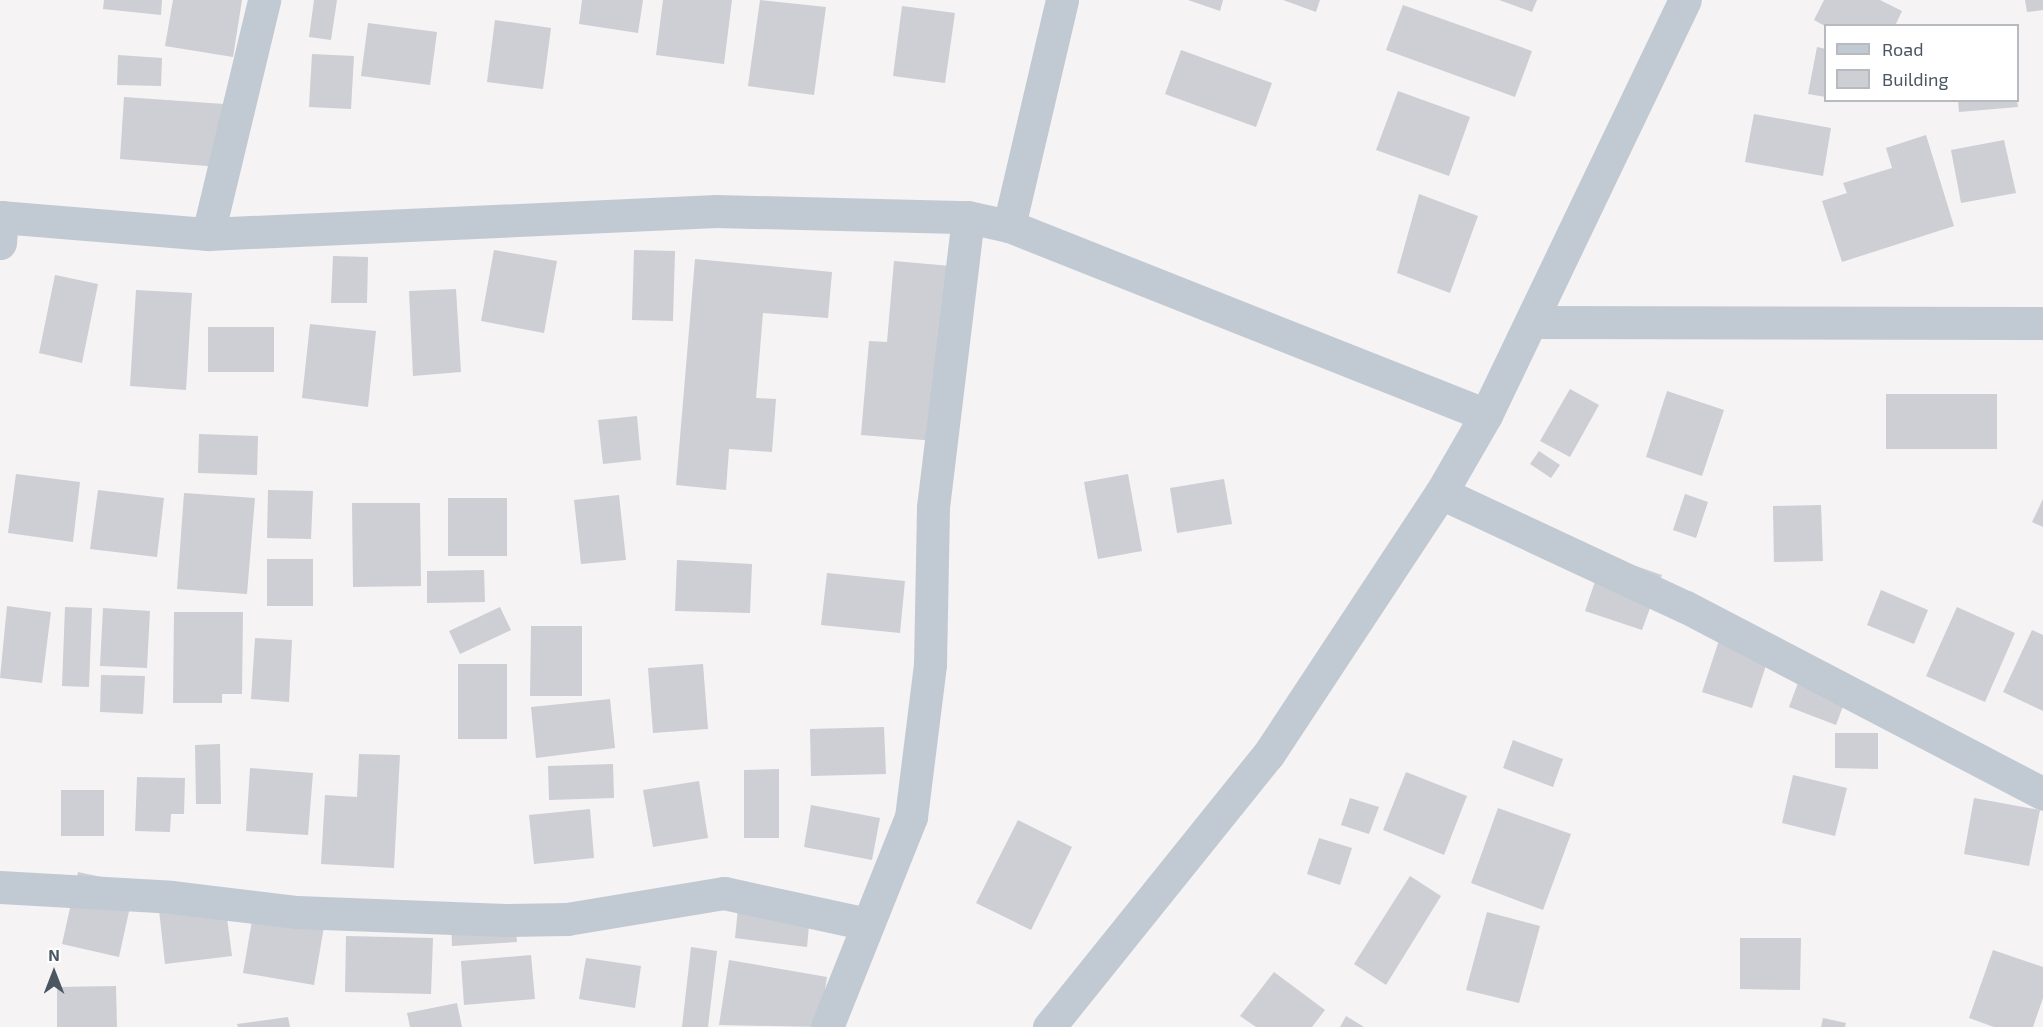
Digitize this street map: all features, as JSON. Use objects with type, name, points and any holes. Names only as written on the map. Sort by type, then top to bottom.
[{"type":"street","points":[[208,234],[264,0]]},
{"type":"street","points":[[1009,226],[1062,0]]},
{"type":"street","points":[[1049,1027],[1268,755],[1441,493],[1486,415],[1685,0]]},
{"type":"street","points":[[1,226],[208,234],[693,212],[968,217],[1009,226],[1486,415]]},
{"type":"street","points":[[827,1027],[911,817],[930,664],[933,507],[968,217]]},
{"type":"street","points":[[1532,322],[2043,323]]},
{"type":"street","points":[[1441,493],[1686,607],[2043,794]]},
{"type":"street","points":[[0,887],[171,897],[297,912],[505,920],[567,919],[724,893],[867,924]]},
{"type":"building","points":[[104,0],[162,0],[161,15],[103,9]]},
{"type":"building","points":[[173,0],[242,0],[233,57],[165,46]]},
{"type":"building","points":[[314,0],[337,0],[331,40],[309,37]]},
{"type":"building","points":[[582,0],[643,0],[638,33],[579,24]]},
{"type":"building","points":[[663,0],[732,0],[724,64],[656,55]]},
{"type":"building","points":[[760,0],[826,7],[814,95],[748,86]]},
{"type":"building","points":[[1188,0],[1223,0],[1220,11]]},
{"type":"building","points":[[1283,0],[1320,0],[1316,12]]},
{"type":"building","points":[[1499,0],[1537,0],[1532,12]]},
{"type":"building","points":[[1824,0],[1880,0],[1902,11],[1896,24],[1824,25],[1814,20]]},
{"type":"building","points":[[2025,0],[2043,0],[2043,10],[2027,12]]},
{"type":"building","points":[[1403,5],[1532,51],[1515,97],[1386,50]]},
{"type":"building","points":[[902,6],[955,13],[945,83],[893,76]]},
{"type":"building","points":[[495,20],[551,28],[543,89],[487,82]]},
{"type":"building","points":[[368,23],[437,32],[430,85],[361,76]]},
{"type":"building","points":[[1817,47],[1824,49],[1824,97],[1808,94]]},
{"type":"building","points":[[1181,50],[1272,83],[1256,127],[1165,94]]},
{"type":"building","points":[[312,54],[354,56],[351,109],[309,107]]},
{"type":"building","points":[[118,55],[162,58],[161,86],[117,85]]},
{"type":"building","points":[[1398,91],[1470,117],[1449,176],[1376,150]]},
{"type":"building","points":[[124,97],[224,104],[219,167],[120,159]]},
{"type":"building","points":[[1958,102],[2017,102],[2018,107],[1959,112]]},
{"type":"building","points":[[1754,114],[1831,128],[1823,176],[1745,162]]},
{"type":"building","points":[[1926,135],[1954,226],[1842,262],[1822,201],[1847,193],[1843,183],[1892,168],[1886,148]]},
{"type":"building","points":[[2004,140],[2016,193],[1961,203],[1951,150]]},
{"type":"building","points":[[1419,194],[1478,216],[1450,293],[1397,273]]},
{"type":"building","points":[[494,250],[557,261],[544,333],[481,321]]},
{"type":"building","points":[[634,250],[675,251],[673,321],[632,320]]},
{"type":"building","points":[[333,256],[368,257],[367,303],[331,303]]},
{"type":"building","points":[[695,259],[832,272],[828,318],[763,313],[756,398],[776,399],[772,452],[729,449],[726,490],[676,485]]},
{"type":"building","points":[[894,261],[962,267],[948,442],[861,435],[869,341],[887,342]]},
{"type":"building","points":[[55,275],[98,284],[82,363],[39,353]]},
{"type":"building","points":[[456,289],[461,372],[413,376],[409,291]]},
{"type":"building","points":[[136,290],[192,293],[186,390],[130,386]]},
{"type":"building","points":[[310,324],[376,331],[368,407],[302,398]]},
{"type":"building","points":[[208,327],[274,327],[274,372],[208,372]]},
{"type":"building","points":[[1570,389],[1599,405],[1570,457],[1540,441]]},
{"type":"building","points":[[1667,391],[1724,410],[1702,476],[1646,457]]},
{"type":"building","points":[[1886,394],[1997,394],[1997,449],[1886,449]]},
{"type":"building","points":[[637,416],[641,460],[603,464],[598,420]]},
{"type":"building","points":[[199,434],[258,436],[257,475],[198,473]]},
{"type":"building","points":[[1539,451],[1560,465],[1551,478],[1530,464]]},
{"type":"building","points":[[16,474],[80,482],[73,542],[8,533]]},
{"type":"building","points":[[1128,474],[1142,551],[1098,559],[1084,482]]},
{"type":"building","points":[[1224,479],[1232,524],[1177,533],[1170,488]]},
{"type":"building","points":[[98,490],[164,498],[157,557],[90,549]]},
{"type":"building","points":[[268,490],[313,491],[311,539],[267,538]]},
{"type":"building","points":[[184,493],[255,498],[247,594],[177,589]]},
{"type":"building","points":[[1685,494],[1708,502],[1696,538],[1673,530]]},
{"type":"building","points":[[619,495],[626,560],[581,564],[574,500]]},
{"type":"building","points":[[448,498],[507,498],[507,556],[448,556]]},
{"type":"building","points":[[2043,499],[2043,527],[2032,522]]},
{"type":"building","points":[[352,503],[420,503],[421,586],[353,587]]},
{"type":"building","points":[[1821,505],[1823,561],[1774,562],[1773,506]]},
{"type":"building","points":[[1604,555],[1662,575],[1642,630],[1585,611]]},
{"type":"building","points":[[267,559],[313,559],[313,606],[267,606]]},
{"type":"building","points":[[677,560],[752,564],[750,613],[675,611]]},
{"type":"building","points":[[484,570],[485,602],[427,603],[427,571]]},
{"type":"building","points":[[827,573],[905,581],[900,633],[821,625]]},
{"type":"building","points":[[1881,590],[1928,610],[1914,644],[1867,625]]},
{"type":"building","points":[[7,606],[51,612],[42,683],[0,678]]},
{"type":"building","points":[[65,607],[92,608],[89,687],[62,686]]},
{"type":"building","points":[[500,607],[511,630],[460,654],[449,631]]},
{"type":"building","points":[[1957,607],[2015,633],[1985,702],[1926,676]]},
{"type":"building","points":[[103,608],[150,611],[147,668],[100,666]]},
{"type":"building","points":[[174,612],[243,612],[242,694],[222,694],[222,703],[173,703]]},
{"type":"building","points":[[1725,622],[1775,638],[1752,708],[1702,692]]},
{"type":"building","points":[[531,626],[582,626],[582,696],[530,696]]},
{"type":"building","points":[[2032,630],[2043,635],[2043,711],[2003,692]]},
{"type":"building","points":[[255,638],[292,640],[289,702],[251,699]]},
{"type":"building","points":[[458,664],[507,664],[507,739],[458,739]]},
{"type":"building","points":[[703,664],[708,729],[653,733],[648,668]]},
{"type":"building","points":[[1805,664],[1852,682],[1836,725],[1789,707]]},
{"type":"building","points":[[101,675],[145,676],[143,714],[100,712]]},
{"type":"building","points":[[610,699],[615,748],[536,758],[531,707]]},
{"type":"building","points":[[884,727],[886,774],[811,776],[810,729]]},
{"type":"building","points":[[1835,733],[1878,733],[1878,769],[1835,768]]},
{"type":"building","points":[[1513,740],[1563,759],[1553,787],[1503,768]]},
{"type":"building","points":[[220,744],[221,804],[196,804],[195,745]]},
{"type":"building","points":[[359,754],[400,755],[394,868],[321,864],[325,795],[357,797]]},
{"type":"building","points":[[613,764],[614,798],[549,800],[548,766]]},
{"type":"building","points":[[250,768],[313,773],[308,835],[246,831]]},
{"type":"building","points":[[779,769],[779,838],[744,838],[744,770]]},
{"type":"building","points":[[1406,772],[1467,796],[1444,855],[1383,830]]},
{"type":"building","points":[[1793,775],[1847,788],[1835,836],[1782,823]]},
{"type":"building","points":[[137,777],[185,778],[184,814],[171,814],[170,832],[135,831]]},
{"type":"building","points":[[699,781],[708,838],[653,847],[643,790]]},
{"type":"building","points":[[61,790],[104,790],[104,836],[61,836]]},
{"type":"building","points":[[1350,798],[1379,807],[1369,834],[1341,825]]},
{"type":"building","points":[[1974,798],[2040,810],[2029,866],[1964,854]]},
{"type":"building","points":[[811,805],[880,818],[872,860],[804,847]]},
{"type":"building","points":[[1498,808],[1571,834],[1543,910],[1471,883]]},
{"type":"building","points":[[590,809],[594,858],[534,864],[529,815]]},
{"type":"building","points":[[1018,820],[1072,847],[1031,930],[976,903]]},
{"type":"building","points":[[1319,838],[1352,848],[1340,885],[1307,874]]},
{"type":"building","points":[[78,872],[135,884],[119,957],[62,944]]},
{"type":"building","points":[[1410,876],[1441,896],[1386,985],[1354,964]]},
{"type":"building","points":[[739,898],[811,905],[807,947],[735,938]]},
{"type":"building","points":[[225,903],[232,956],[165,964],[159,910]]},
{"type":"building","points":[[255,903],[326,915],[314,985],[243,973]]},
{"type":"building","points":[[1487,912],[1540,926],[1519,1003],[1466,990]]},
{"type":"building","points":[[515,916],[517,942],[452,946],[451,919]]},
{"type":"building","points":[[346,936],[433,938],[431,994],[345,992]]},
{"type":"building","points":[[1740,938],[1801,938],[1800,990],[1740,989]]},
{"type":"building","points":[[691,947],[717,951],[708,1027],[682,1027]]},
{"type":"building","points":[[1993,950],[2043,967],[2043,998],[2033,1027],[1994,1027],[1969,1018]]},
{"type":"building","points":[[531,955],[535,999],[464,1005],[461,961]]},
{"type":"building","points":[[586,958],[641,966],[635,1008],[579,999]]},
{"type":"building","points":[[729,960],[827,977],[819,1027],[719,1025]]},
{"type":"building","points":[[1274,972],[1325,1010],[1312,1027],[1256,1027],[1240,1016]]},
{"type":"building","points":[[116,986],[117,1027],[57,1027],[57,987]]},
{"type":"building","points":[[457,1003],[462,1027],[410,1027],[407,1013]]},
{"type":"building","points":[[1346,1016],[1364,1027],[1340,1027]]},
{"type":"building","points":[[288,1017],[290,1027],[238,1027],[237,1024]]},
{"type":"building","points":[[1823,1018],[1846,1023],[1845,1027],[1821,1027]]}]
